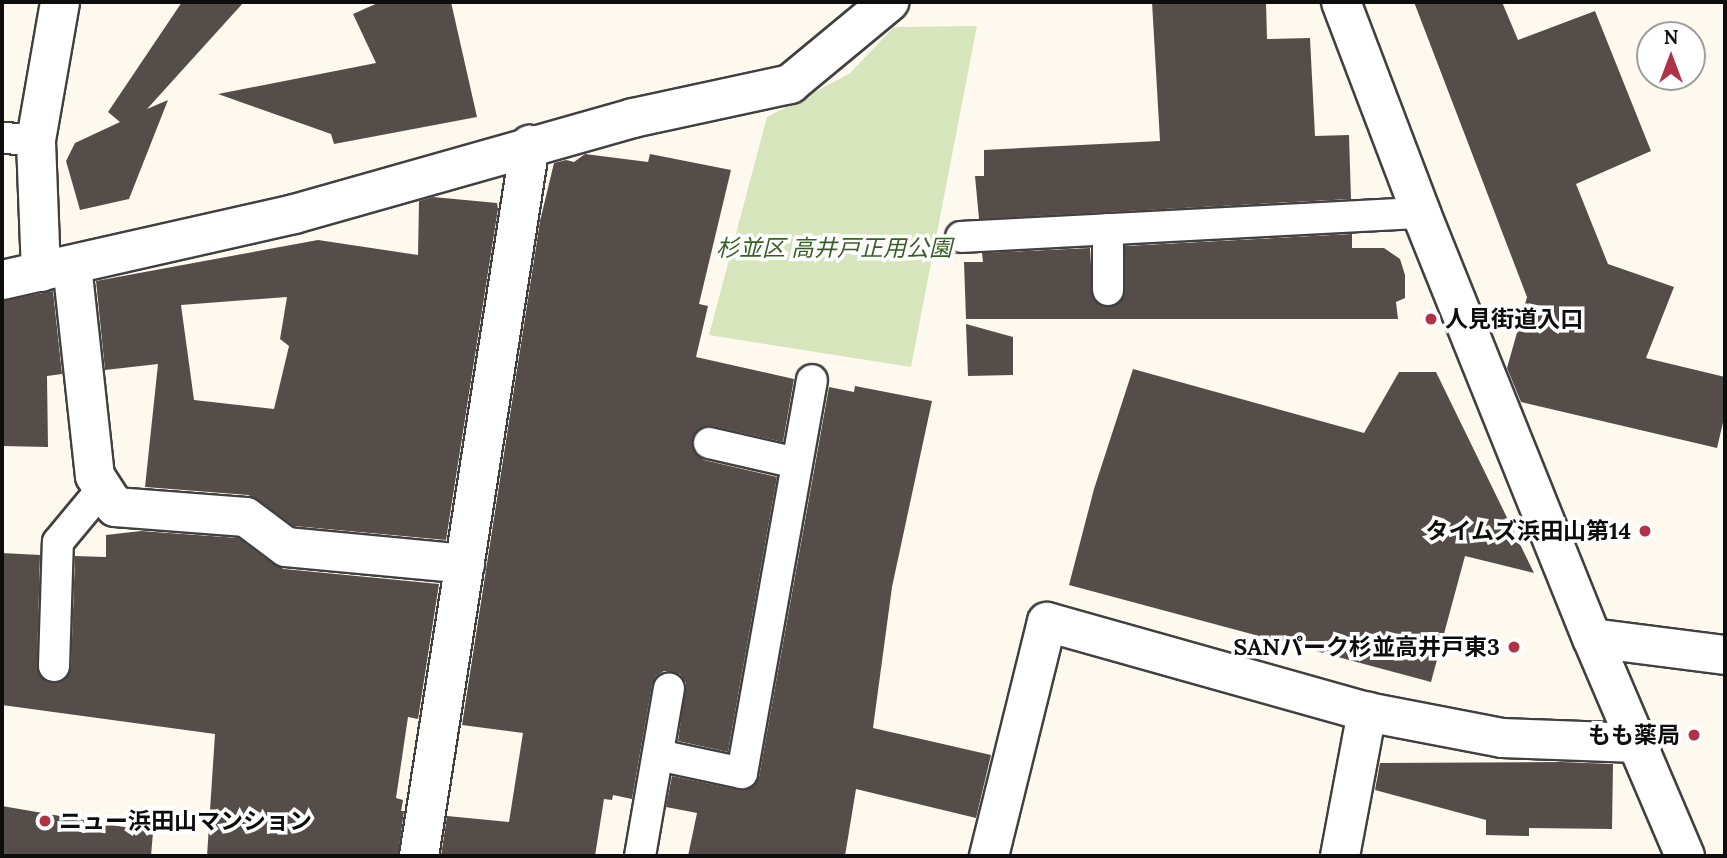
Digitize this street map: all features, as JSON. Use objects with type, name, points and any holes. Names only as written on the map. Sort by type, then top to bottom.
[{"type":"street","points":[[60,2],[19,139],[56,269],[95,476],[116,507],[246,517],[286,547],[465,564]]},
{"type":"street","points":[[2,279],[294,214],[633,118],[790,84],[889,2]]},
{"type":"street","points":[[1341,2],[1420,213],[1592,638],[1685,856]]},
{"type":"street","points":[[419,856],[530,145]]},
{"type":"street","points":[[989,856],[1047,622],[1367,712],[1502,738],[1637,743]]},
{"type":"street","points":[[1592,638],[1725,655]]},
{"type":"street","points":[[1340,856],[1367,712]]},
{"type":"lane","points":[[961,237],[1420,213]]},
{"type":"lane","points":[[1108,229],[1108,290]]},
{"type":"lane","points":[[658,755],[742,773],[812,380]]},
{"type":"lane","points":[[709,443],[796,463]]},
{"type":"lane","points":[[54,666],[58,542],[103,488]]},
{"type":"lane","points":[[640,856],[669,688]]},
{"type":"green space","name":"杉並区 高井戸正用公園","points":[[977,26],[911,367],[709,335],[767,117],[849,74],[894,27]]},
{"type":"building","points":[[182,2],[244,2],[147,109],[168,100],[129,199],[80,210],[66,161],[75,143],[120,122],[108,112]]},
{"type":"building","points":[[380,2],[451,2],[477,117],[334,144],[331,134],[218,94],[376,63],[353,14]]},
{"type":"building","points":[[1152,2],[1266,2],[1267,39],[1310,38],[1315,136],[1349,135],[1351,199],[979,219],[975,176],[984,176],[984,150],[1160,141]]},
{"type":"building","points":[[1414,2],[1502,2],[1518,40],[1595,11],[1651,151],[1576,184],[1608,264],[1674,287],[1646,358],[1725,377],[1725,414],[1717,448],[1521,402],[1507,368],[1527,297]]},
{"type":"building","points":[[585,154],[648,162],[650,154],[731,170],[699,304],[708,306],[696,357],[794,379],[783,442],[712,426],[697,431],[692,440],[697,455],[704,460],[777,477],[728,752],[678,741],[686,683],[680,674],[664,671],[656,676],[652,685],[632,799],[613,795],[612,800],[604,799],[595,856],[441,856],[447,816],[509,822],[523,733],[462,725],[540,221],[554,163],[566,160],[574,162]]},
{"type":"building","points":[[433,197],[497,203],[498,209],[446,540],[294,526],[248,495],[145,487],[158,364],[105,370],[96,281],[318,240],[418,255],[419,201]],"holes":[[[287,297],[280,339],[289,346],[274,409],[194,400],[181,305]]]},
{"type":"building","points":[[1352,234],[1352,248],[1384,248],[1400,259],[1405,275],[1405,298],[1396,302],[1398,319],[966,319],[964,262],[983,262],[982,253],[1090,248],[1093,298],[1099,305],[1109,307],[1123,298],[1125,246]]},
{"type":"building","points":[[53,291],[62,374],[47,376],[48,447],[2,446],[2,301]]},
{"type":"building","points":[[966,324],[1013,337],[1013,375],[968,376]]},
{"type":"building","points":[[1133,369],[1364,433],[1399,372],[1436,372],[1534,573],[1465,556],[1431,682],[1069,585],[1094,489]]},
{"type":"building","points":[[855,386],[932,401],[892,587],[873,728],[991,755],[976,818],[856,789],[845,856],[688,856],[697,813],[666,807],[672,776],[739,790],[748,789],[759,777],[829,387],[854,392]]},
{"type":"building","points":[[141,531],[238,538],[284,569],[439,584],[418,719],[408,717],[396,798],[403,800],[401,811],[404,811],[398,856],[207,856],[215,734],[2,705],[2,553],[40,555],[37,666],[44,680],[54,683],[63,681],[71,667],[75,556],[106,557],[106,535]]},
{"type":"building","points":[[1380,763],[1613,764],[1612,829],[1529,828],[1529,836],[1486,835],[1486,820],[1375,790]]},
{"type":"building","name":"ニュー浜田山マンション","points":[[2,806],[153,832],[151,856],[2,856]]},
{"type":"place","name":"人見街道入口","points":[[1431,319]]},
{"type":"place","name":"タイムズ浜田山第14","points":[[1645,531]]},
{"type":"place","name":"SANパーク杉並高井戸東3","points":[[1514,647]]},
{"type":"place","name":"もも薬局","points":[[1694,735]]},
{"type":"place","name":"ニュー浜田山マンション","points":[[45,821]]}]
